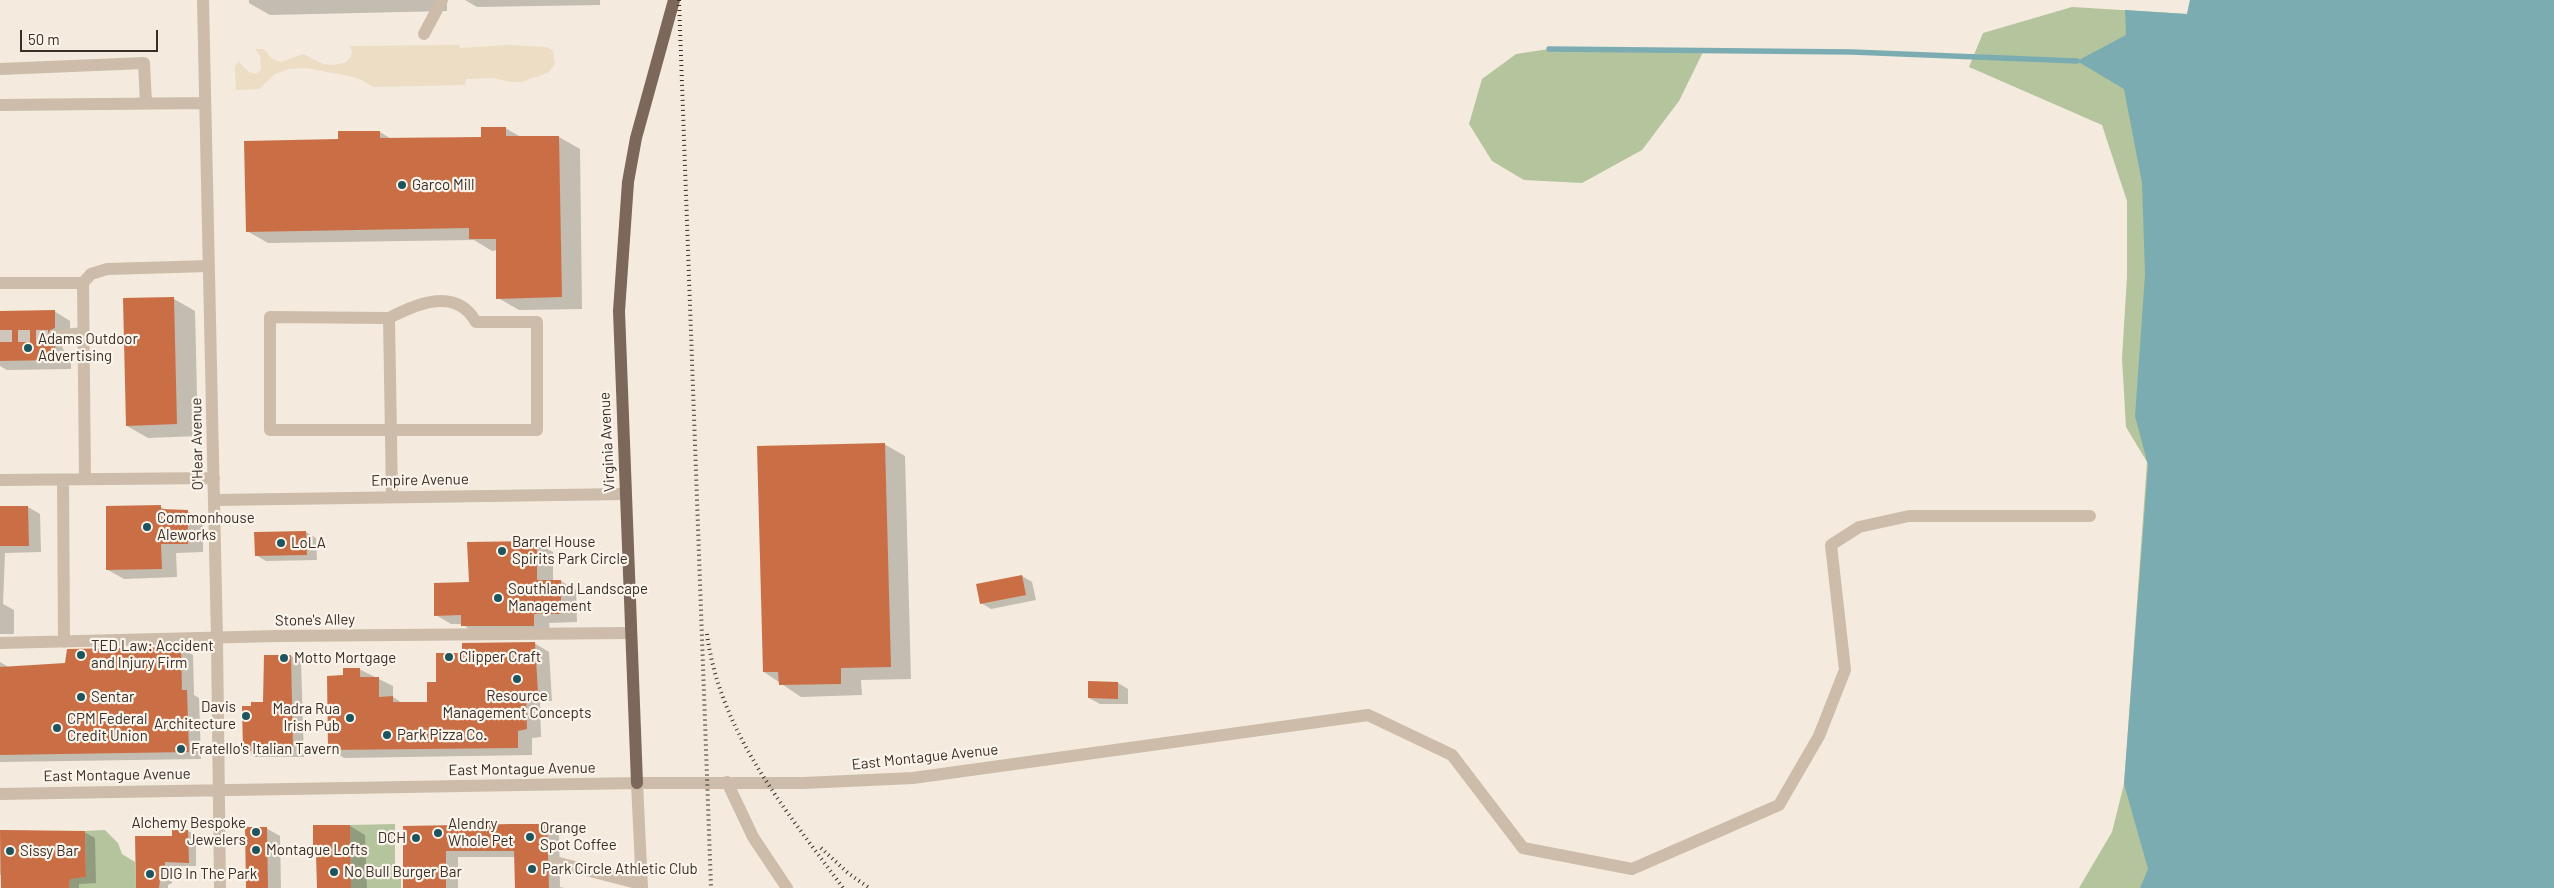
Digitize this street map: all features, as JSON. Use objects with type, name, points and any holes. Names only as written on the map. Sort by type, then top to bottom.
[{"type":"main road","name":"Virginia Avenue","points":[[637,783],[619,311],[628,182],[636,138],[674,0]]},
{"type":"street","name":"O'Hear Avenue","points":[[203,0],[218,639],[220,888]]},
{"type":"street","points":[[424,34],[442,0]]},
{"type":"street","points":[[0,69],[144,63],[146,103]]},
{"type":"street","points":[[0,105],[205,103]]},
{"type":"street","points":[[85,479],[83,283],[91,274],[107,269],[209,266]]},
{"type":"street","points":[[0,283],[83,283]]},
{"type":"street","points":[[434,301],[453,302],[469,310],[476,322],[537,322],[537,430],[391,430],[270,430],[270,318],[389,318],[407,309],[434,301]]},
{"type":"street","points":[[389,318],[392,497]]},
{"type":"street","points":[[55,336],[83,333]]},
{"type":"street","points":[[0,480],[214,478]]},
{"type":"street","points":[[63,480],[64,642]]},
{"type":"street","name":"Empire Avenue","points":[[214,500],[625,494]]},
{"type":"street","name":"East Montague Avenue","points":[[0,794],[637,783],[803,783],[913,778],[1368,715],[1452,755],[1523,848],[1632,869],[1779,805],[1819,736],[1845,670],[1831,545],[1859,527],[1909,516],[2090,516]]},
{"type":"street","name":"Stone's Alley","points":[[0,643],[278,636],[630,633]]},
{"type":"street","points":[[727,782],[753,837],[787,888]]},
{"type":"street","name":"Virginia Avenue","points":[[637,783],[642,886]]},
{"type":"street","points":[[555,862],[642,886]]},
{"type":"green space","points":[[2190,0],[2156,888],[2079,888],[2112,832],[2124,784],[2147,462],[2126,427],[2122,358],[2127,277],[2127,201],[2102,125],[1969,67],[1983,33],[2072,7],[2187,14]]},
{"type":"green space","points":[[1549,49],[1704,50],[1679,101],[1642,150],[1582,183],[1524,180],[1492,161],[1469,124],[1482,79],[1516,54]]},
{"type":"green space","points":[[395,824],[395,868],[401,871],[401,888],[351,888],[350,825]]},
{"type":"green space","points":[[105,830],[118,843],[122,854],[135,862],[136,888],[69,888],[70,878],[86,877],[85,831]]},
{"type":"shaded area","points":[[459,45],[460,48],[508,45],[547,47],[553,51],[555,64],[548,73],[521,82],[493,78],[466,79],[465,85],[373,87],[362,80],[349,76],[306,68],[289,69],[275,74],[259,89],[236,90],[235,67],[238,61],[249,72],[256,74],[261,70],[260,56],[255,49],[264,49],[272,59],[281,62],[303,54],[323,64],[335,65],[346,62],[351,56],[352,50],[349,46]]},
{"type":"water","points":[[2190,0],[2554,0],[2554,888],[2140,888],[2148,869],[2124,784],[2148,465],[2135,416],[2145,275],[2142,183],[2124,89],[2077,61],[2126,35],[2125,10],[2187,14]]},
{"type":"building","name":"Garco Mill","points":[[481,127],[506,127],[506,136],[559,136],[562,297],[496,299],[496,239],[469,239],[469,228],[246,232],[244,141],[338,139],[338,131],[380,131],[380,138],[481,137]]},
{"type":"building","points":[[174,297],[177,424],[126,426],[123,298]]},
{"type":"building","name":"Adams Outdoor Advertising","points":[[55,310],[55,328],[50,330],[47,336],[49,341],[55,344],[56,360],[0,361],[0,311]]},
{"type":"building","points":[[885,443],[891,667],[841,668],[841,684],[779,685],[778,672],[763,672],[757,446]]},
{"type":"building","name":"Commonhouse Aleworks","points":[[161,505],[161,509],[188,510],[188,544],[161,544],[162,569],[106,570],[106,506]]},
{"type":"building","points":[[0,506],[28,506],[29,546],[0,546]]},
{"type":"building","name":"LoLA","points":[[306,531],[307,555],[255,556],[254,532]]},
{"type":"building","points":[[537,541],[537,580],[561,580],[561,614],[534,614],[534,626],[461,626],[461,615],[434,616],[434,583],[469,582],[467,542]]},
{"type":"building","points":[[1022,575],[1026,595],[980,604],[976,584]]},
{"type":"building","points":[[535,642],[538,693],[526,694],[527,729],[518,731],[518,748],[328,750],[327,676],[343,675],[343,668],[360,668],[360,677],[379,677],[379,697],[393,696],[393,702],[427,702],[427,682],[436,682],[436,653],[462,653],[462,643]]},
{"type":"building","points":[[181,647],[182,690],[187,690],[189,752],[0,755],[0,667],[65,663],[67,649]]},
{"type":"building","points":[[264,655],[291,655],[293,751],[243,752],[242,706],[251,706],[251,702],[263,702]]},
{"type":"building","points":[[1088,681],[1118,682],[1118,699],[1088,698]]},
{"type":"building","points":[[547,824],[549,888],[515,888],[514,851],[446,851],[446,888],[403,888],[403,826]]},
{"type":"building","name":"No Bull Burger Bar","points":[[313,825],[350,825],[351,888],[317,888],[316,855],[313,855]]},
{"type":"building","name":"Montague Lofts","points":[[245,827],[267,827],[268,888],[246,888]]},
{"type":"building","points":[[0,830],[85,831],[86,877],[70,879],[69,888],[1,888]]},
{"type":"building","points":[[172,830],[188,830],[189,863],[165,862],[165,879],[160,881],[159,888],[136,888],[135,836],[172,836]]},
{"type":"waterway","points":[[1549,49],[1852,52],[2077,61]]},
{"type":"tunnel","points":[[0,336],[55,336]]},
{"type":"railway","points":[[679,0],[711,888]]},
{"type":"railway","points":[[707,634],[714,670],[726,704],[758,769],[843,888]]},
{"type":"railway","points":[[821,848],[848,873],[869,888]]},
{"type":"place","name":"Garco Mill","points":[[402,185]]},
{"type":"place","name":"Adams Outdoor Advertising","points":[[28,348]]},
{"type":"place","name":"Commonhouse Aleworks","points":[[147,527]]},
{"type":"place","name":"LoLA","points":[[281,543]]},
{"type":"place","name":"Barrel House Spirits Park Circle","points":[[502,551]]},
{"type":"place","name":"Southland Landscape Management","points":[[498,598]]},
{"type":"place","name":"TED Law: Accident and Injury Firm","points":[[81,655]]},
{"type":"place","name":"Clipper Craft","points":[[449,657]]},
{"type":"place","name":"Motto Mortgage","points":[[284,658]]},
{"type":"place","name":"Resource Management Concepts","points":[[517,679]]},
{"type":"place","name":"Sentar","points":[[81,697]]},
{"type":"place","name":"Davis Architecture","points":[[246,716]]},
{"type":"place","name":"Madra Rua Irish Pub","points":[[350,718]]},
{"type":"place","name":"CPM Federal Credit Union","points":[[57,728]]},
{"type":"place","name":"Park Pizza Co.","points":[[387,735]]},
{"type":"place","name":"Fratello's Italian Tavern","points":[[181,749]]},
{"type":"place","name":"Alchemy Bespoke Jewelers","points":[[256,832]]},
{"type":"place","name":"Alendry Whole Pet","points":[[438,833]]},
{"type":"place","name":"Orange Spot Coffee","points":[[530,837]]},
{"type":"place","name":"DCH","points":[[416,838]]},
{"type":"place","name":"Montague Lofts","points":[[256,850]]},
{"type":"place","name":"Sissy Bar","points":[[10,851]]},
{"type":"place","name":"Park Circle Athletic Club","points":[[532,869]]},
{"type":"place","name":"No Bull Burger Bar","points":[[334,872]]},
{"type":"place","name":"DIG In The Park","points":[[150,874]]}]
